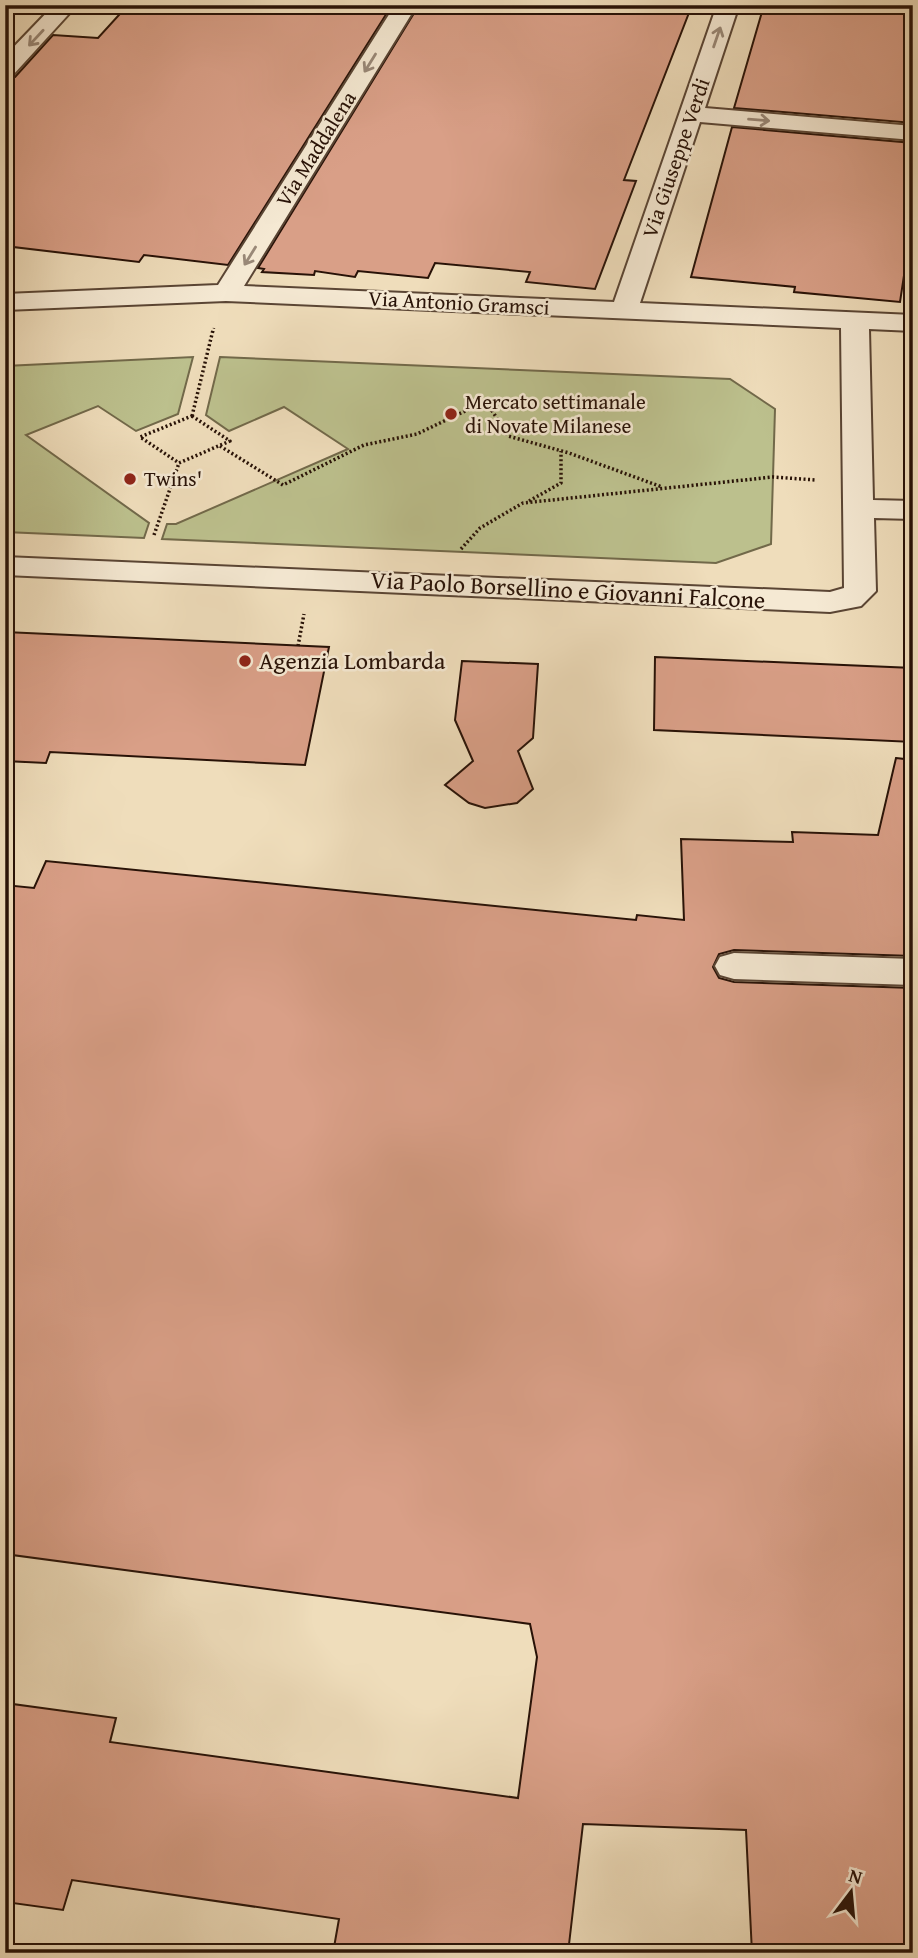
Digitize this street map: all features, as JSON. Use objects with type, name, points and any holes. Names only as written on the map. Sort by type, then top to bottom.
[{"type":"street","points":[[5,70],[66,5]]},
{"type":"street","name":"Via Maddalena","points":[[226,293],[406,5]]},
{"type":"street","name":"Via Giuseppe Verdi","points":[[624,311],[728,5]]},
{"type":"street","points":[[691,114],[913,133]]},
{"type":"street","name":"Via Antonio Gramsci","points":[[5,302],[226,293],[913,324]]},
{"type":"street","name":"Via Paolo Borsellino e Giovanni Falcone","points":[[5,565],[840,601],[850,599],[860,591],[855,323]]},
{"type":"street","points":[[857,496],[913,510]]},
{"type":"street","points":[[734,966],[913,972]]},
{"type":"path","points":[[192,416],[214,328]]},
{"type":"path","points":[[220,446],[283,485],[364,445],[418,434],[486,401],[508,436],[561,451],[662,487]]},
{"type":"path","points":[[141,572],[179,463],[230,442],[192,416]]},
{"type":"path","points":[[179,463],[140,437],[192,416]]},
{"type":"path","points":[[445,585],[468,539],[480,527],[561,483],[561,451]]},
{"type":"path","points":[[523,503],[773,477],[857,496]]},
{"type":"green space","points":[[193,357],[178,414],[136,431],[98,406],[26,435],[149,523],[144,538],[5,532],[5,366]]},
{"type":"green space","points":[[220,357],[730,379],[775,409],[771,544],[716,563],[162,539],[167,524],[176,524],[348,449],[284,407],[229,431],[206,415]]},
{"type":"building","points":[[128,5],[392,5],[228,265],[144,255],[139,262],[5,246],[5,79],[15,77],[53,35],[98,38]]},
{"type":"building","points":[[419,5],[692,5],[624,180],[636,181],[595,289],[526,282],[530,272],[435,263],[428,278],[358,271],[355,277],[315,271],[314,275],[262,272],[264,269],[258,268]]},
{"type":"building","points":[[764,5],[913,5],[913,123],[734,108]]},
{"type":"building","points":[[732,127],[913,143],[913,216],[900,302],[794,292],[795,287],[691,277]]},
{"type":"building","points":[[5,632],[329,647],[305,765],[50,752],[46,763],[5,761]]},
{"type":"building","points":[[655,657],[913,668],[913,742],[654,730]]},
{"type":"building","points":[[462,661],[538,664],[533,738],[518,751],[533,789],[517,803],[485,808],[469,803],[445,785],[473,761],[455,720]]},
{"type":"building","points":[[896,758],[913,760],[913,956],[734,950],[719,954],[713,967],[719,978],[734,982],[913,988],[913,1953],[752,1953],[746,1830],[583,1824],[568,1953],[504,1945],[503,1953],[333,1953],[339,1919],[72,1880],[63,1910],[5,1902],[5,1703],[116,1718],[110,1742],[518,1798],[537,1657],[530,1624],[5,1554],[5,885],[34,888],[46,861],[636,920],[637,915],[684,920],[681,839],[793,842],[792,832],[878,835]]},
{"type":"place","name":"Mercato settimanale di Novate Milanese","points":[[451,414]]},
{"type":"place","name":"Twins'","points":[[130,479]]},
{"type":"place","name":"Agenzia Lombarda","points":[[245,661]]}]
